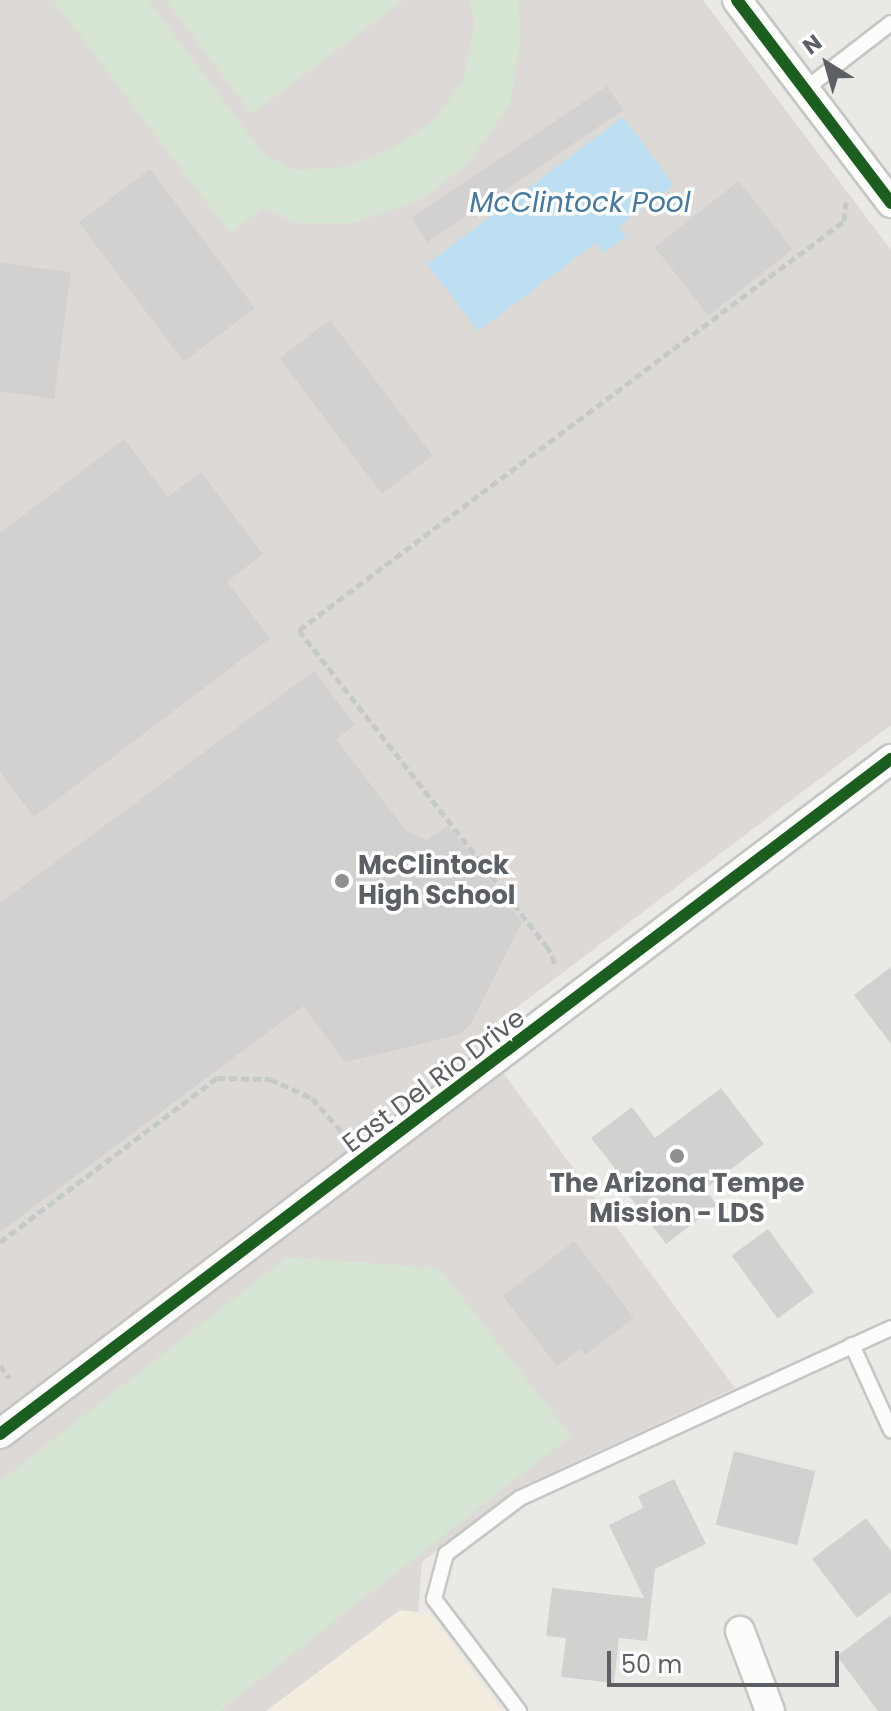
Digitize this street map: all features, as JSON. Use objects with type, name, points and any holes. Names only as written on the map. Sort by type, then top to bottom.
[{"type":"street","points":[[737,0],[891,203]]},
{"type":"street","name":"East Del Rio Drive","points":[[0,1434],[891,759]]},
{"type":"street","points":[[740,1631],[770,1711]]},
{"type":"lane","points":[[804,90],[891,23]]},
{"type":"lane","points":[[519,1711],[434,1599],[446,1554],[520,1498],[891,1328]]},
{"type":"lane","points":[[852,1345],[891,1430]]},
{"type":"path","points":[[555,963],[548,948],[299,630],[844,221],[846,202]]},
{"type":"path","points":[[0,1242],[217,1078],[270,1079],[312,1098],[341,1131]]},
{"type":"path","points":[[0,1365],[9,1378]]},
{"type":"shaded area","name":"McClintock High School","points":[[0,0],[703,0],[891,250],[891,725],[477,1037],[735,1388],[516,1489],[422,1562],[418,1612],[400,1610],[266,1711],[0,1711]]},
{"type":"shaded area","points":[[400,1610],[430,1615],[502,1711],[266,1711]]},
{"type":"green space","points":[[53,0],[148,0],[263,153],[295,170],[343,167],[390,149],[434,121],[463,80],[475,21],[469,0],[517,0],[521,33],[510,105],[467,165],[420,201],[353,223],[297,223],[263,208],[230,233]]},
{"type":"green space","points":[[166,0],[404,0],[252,114]]},
{"type":"green space","points":[[287,1257],[439,1268],[571,1436],[220,1711],[0,1711],[0,1481]]},
{"type":"water","name":"McClintock Pool","points":[[623,117],[674,185],[619,226],[626,237],[604,253],[596,243],[478,331],[427,264]]},
{"type":"building","points":[[607,86],[623,110],[428,242],[411,218]]},
{"type":"building","points":[[150,169],[255,308],[184,362],[79,223]]},
{"type":"building","points":[[739,181],[793,250],[708,315],[655,247]]},
{"type":"building","points":[[0,263],[71,272],[54,399],[0,391]]},
{"type":"building","points":[[330,320],[432,456],[382,494],[280,358]]},
{"type":"building","points":[[124,439],[168,497],[201,472],[263,554],[227,582],[270,638],[34,817],[0,772],[0,533]]},
{"type":"building","points":[[314,671],[355,725],[336,739],[406,831],[427,840],[448,826],[522,922],[470,1025],[458,1035],[345,1062],[303,1006],[0,1232],[0,903]]},
{"type":"building","points":[[891,967],[891,1044],[854,995]]},
{"type":"building","name":"The Arizona Tempe Mission - LDS","points":[[721,1088],[764,1144],[705,1189],[717,1205],[666,1244],[610,1171],[614,1167],[591,1138],[632,1107],[655,1138]]},
{"type":"building","points":[[768,1229],[814,1292],[777,1319],[732,1255]]},
{"type":"building","points":[[574,1241],[634,1318],[585,1355],[580,1349],[557,1366],[503,1296]]},
{"type":"building","points":[[734,1451],[816,1471],[797,1545],[716,1525]]},
{"type":"building","points":[[674,1479],[706,1544],[655,1569],[647,1641],[619,1638],[614,1683],[561,1677],[566,1638],[546,1636],[552,1588],[644,1598],[609,1525],[643,1508],[638,1496]]},
{"type":"building","points":[[866,1518],[891,1551],[891,1592],[857,1618],[812,1559]]},
{"type":"building","points":[[891,1615],[891,1711],[878,1711],[837,1656]]},
{"type":"cycle path","points":[[737,0],[891,203]]},
{"type":"cycle path","points":[[0,1434],[891,759]]},
{"type":"place","name":"McClintock High School","points":[[342,881]]},
{"type":"place","name":"The Arizona Tempe Mission - LDS","points":[[677,1156]]}]
